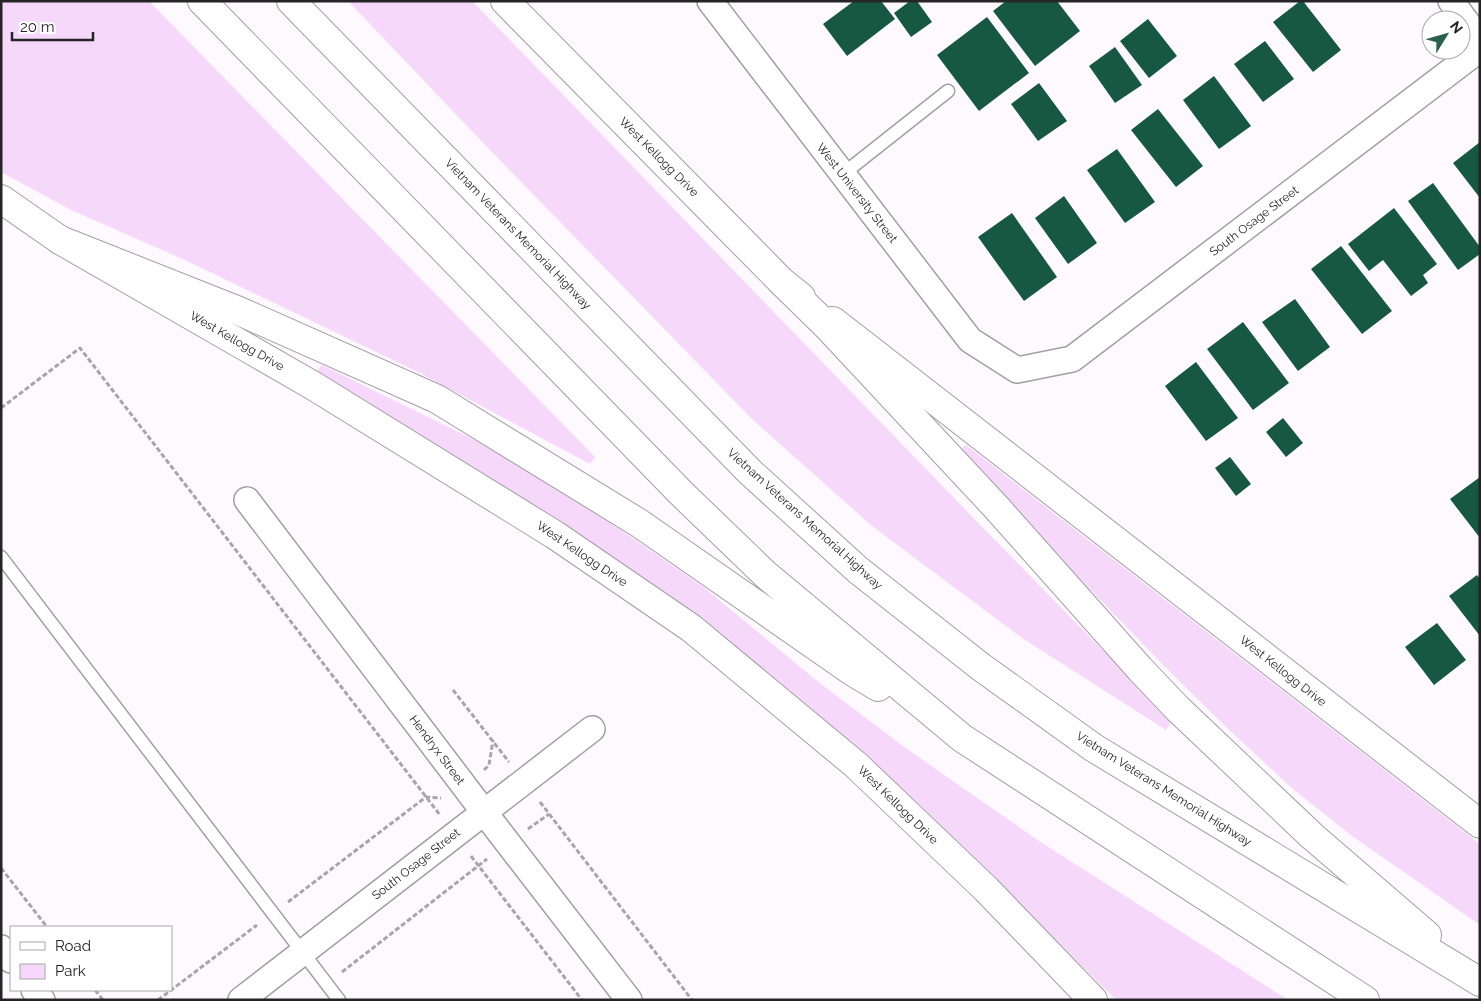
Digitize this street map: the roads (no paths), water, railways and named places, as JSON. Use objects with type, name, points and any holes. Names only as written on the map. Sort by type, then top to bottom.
[{"type":"main road","points":[[202,1],[695,506],[765,574],[962,738]]},
{"type":"main road","name":"Vietnam Veterans Memorial Highway","points":[[291,1],[750,472],[858,570],[982,667],[1094,748],[1480,981]]},
{"type":"main road","name":"West Kellogg Drive","points":[[505,1],[782,282],[1480,824]]},
{"type":"main road","name":"West Kellogg Drive","points":[[1,199],[60,240],[312,384],[555,535],[691,628],[856,765],[986,889],[1094,1000]]},
{"type":"main road","points":[[60,240],[239,311],[437,399],[639,523],[853,672],[962,738],[1365,1000]]},
{"type":"main road","points":[[782,282],[826,326],[996,507],[1178,709],[1312,836],[1480,981]]},
{"type":"street","name":"West University Street","points":[[710,1],[970,340],[1017,370]]},
{"type":"street","points":[[1451,1],[1480,40]]},
{"type":"street","name":"South Osage Street","points":[[1017,370],[1072,359],[1480,49]]},
{"type":"street","name":"Hendryx Street","points":[[247,500],[629,1000]]},
{"type":"street","name":"South Osage Street","points":[[241,1000],[592,729]]},
{"type":"street","points":[[1,948],[10,959]]},
{"type":"lane","points":[[843,174],[948,91]]},
{"type":"lane","points":[[1,557],[339,1000]]}]
